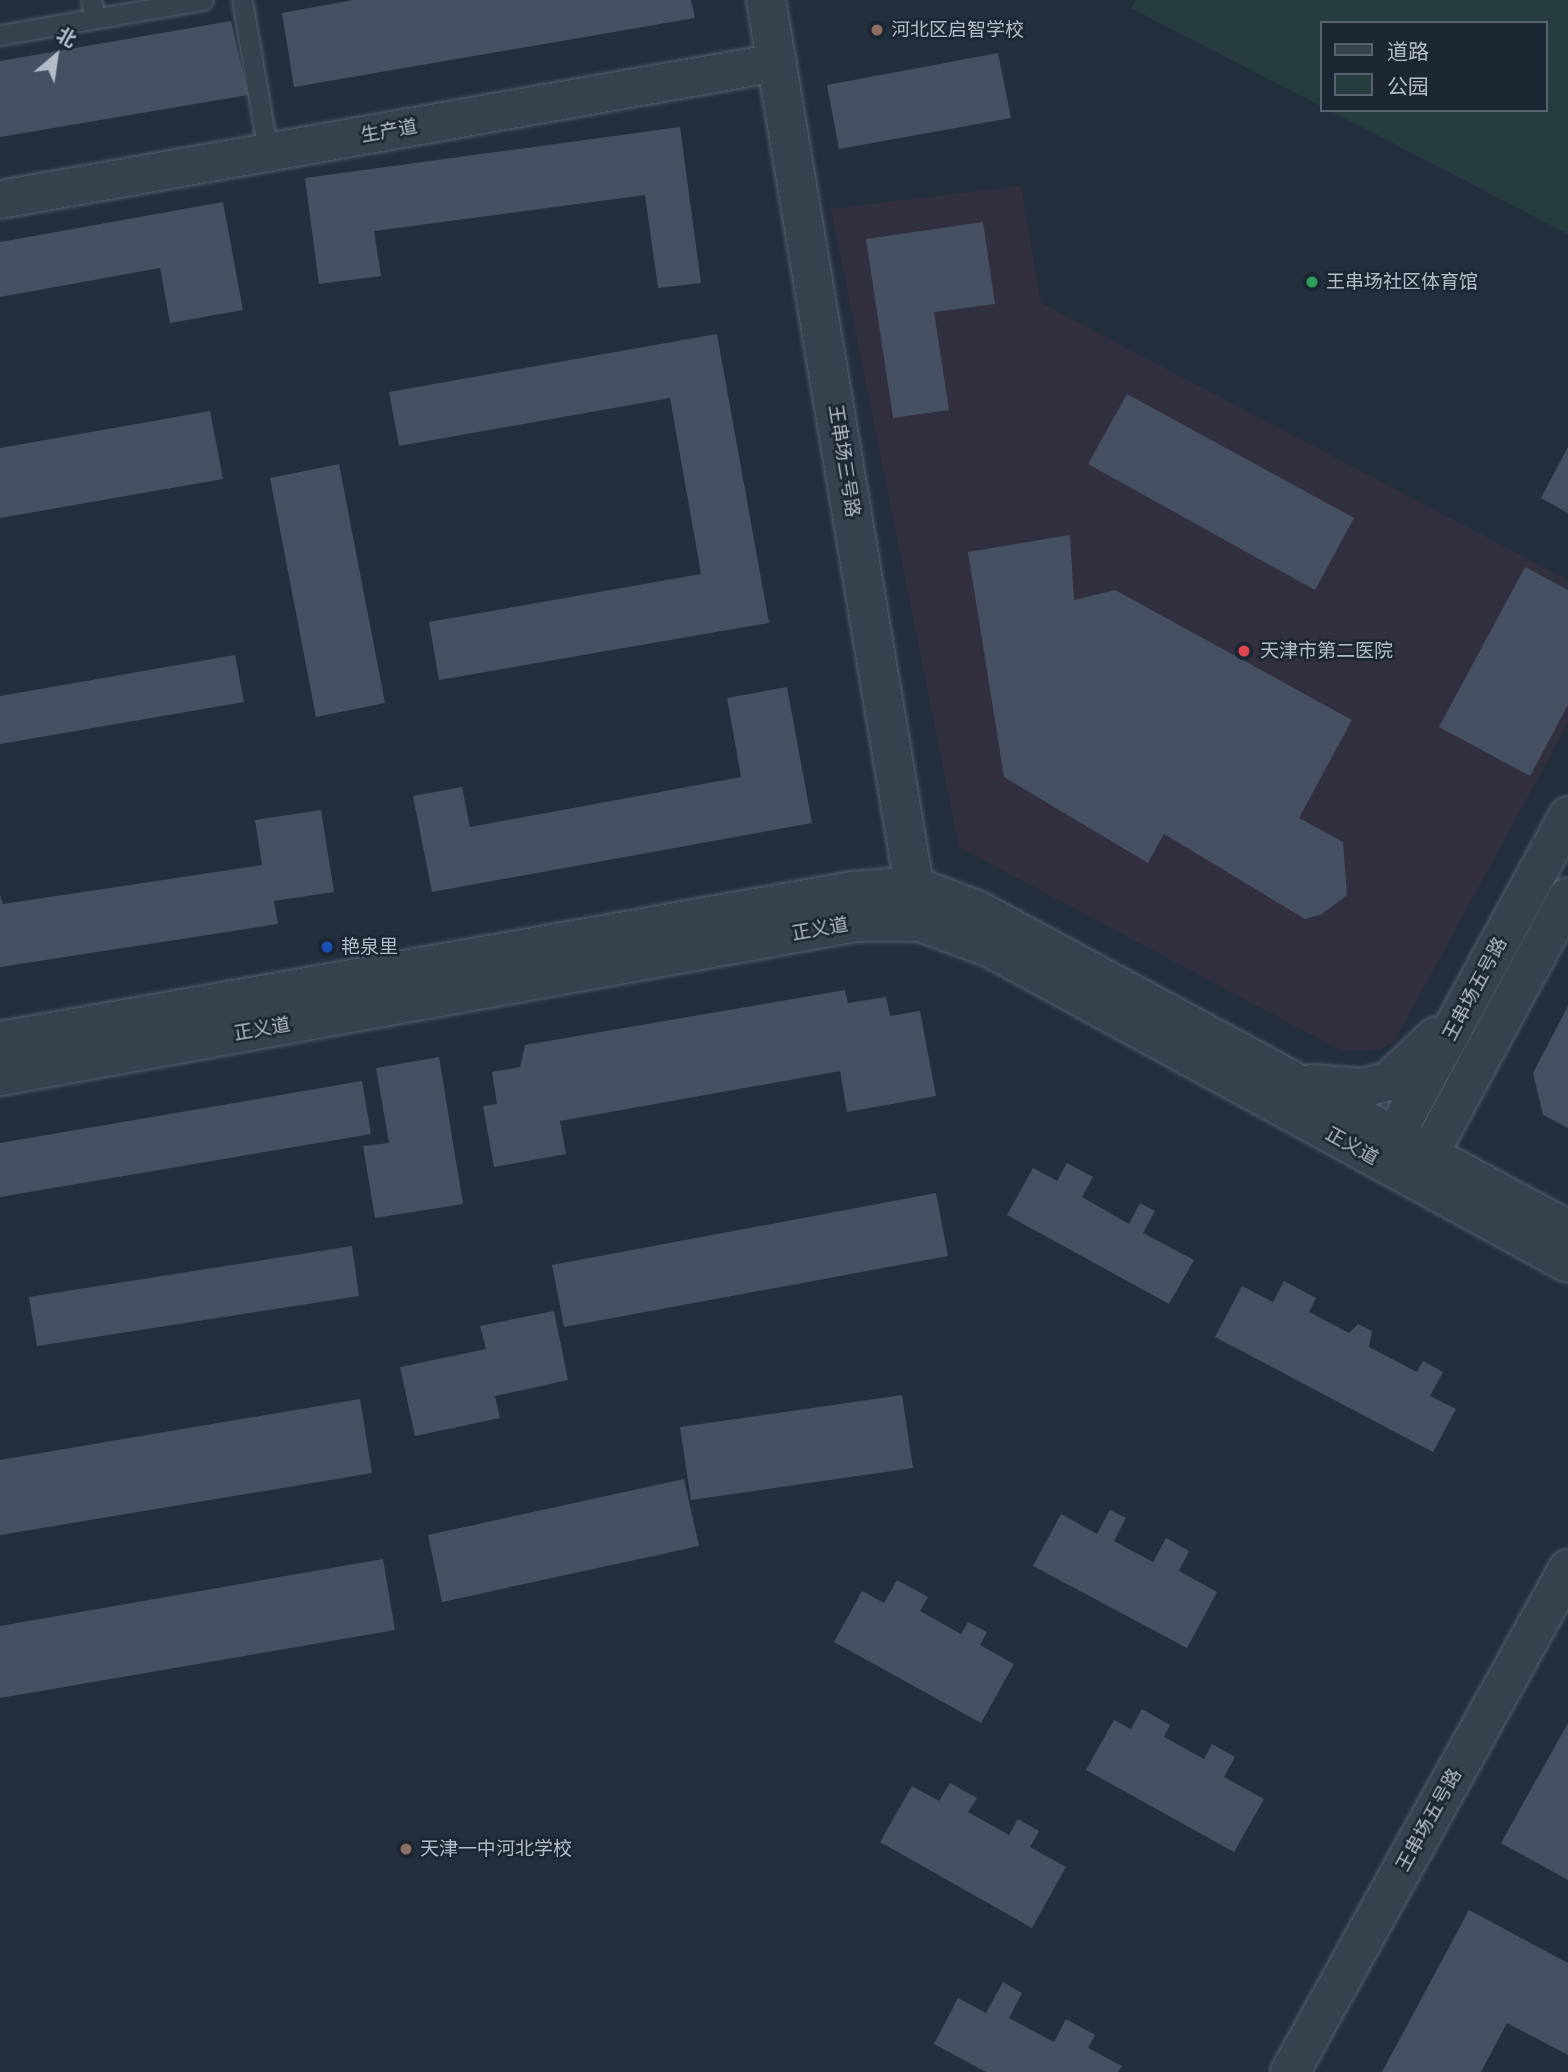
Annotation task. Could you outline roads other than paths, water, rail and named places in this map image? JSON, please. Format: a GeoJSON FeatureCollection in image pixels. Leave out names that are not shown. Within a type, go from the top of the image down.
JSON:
{"type":"FeatureCollection","features":[{"type":"Feature","properties":{"kind":"street","name":"王串场三号路"},"geometry":{"type":"LineString","coordinates":[[766,0],[917,904]]}},
{"type":"Feature","properties":{"kind":"street","name":"生产道"},"geometry":{"type":"LineString","coordinates":[[0,199],[777,62]]}},
{"type":"Feature","properties":{"kind":"street","name":"王串场五号路"},"geometry":{"type":"LineString","coordinates":[[1388,1149],[1568,816]]}},
{"type":"Feature","properties":{"kind":"street","name":"正义道"},"geometry":{"type":"LineString","coordinates":[[0,1041],[839,894],[977,910],[1388,1149],[1422,1167],[1568,1230]]}},
{"type":"Feature","properties":{"kind":"street","name":"王串场五号路"},"geometry":{"type":"LineString","coordinates":[[1422,1167],[1568,897]]}},
{"type":"Feature","properties":{"kind":"street","name":"正义道"},"geometry":{"type":"LineString","coordinates":[[0,1076],[856,922],[917,904]]}},
{"type":"Feature","properties":{"kind":"street"},"geometry":{"type":"LineString","coordinates":[[1283,1092],[1378,1085],[1405,1070],[1458,1033]]}},
{"type":"Feature","properties":{"kind":"street","name":"正义道"},"geometry":{"type":"LineString","coordinates":[[1422,1167],[1568,1263]]}},
{"type":"Feature","properties":{"kind":"street","name":"王串场五号路"},"geometry":{"type":"LineString","coordinates":[[1290,2072],[1568,1569]]}},
{"type":"Feature","properties":{"kind":"lane"},"geometry":{"type":"LineString","coordinates":[[0,35],[93,9],[202,0]]}},
{"type":"Feature","properties":{"kind":"lane"},"geometry":{"type":"LineString","coordinates":[[242,0],[268,152]]}},
{"type":"Feature","properties":{"kind":"place","name":"河北区启智学校"},"geometry":{"type":"Point","coordinates":[877,30]}},
{"type":"Feature","properties":{"kind":"place","name":"王串场社区体育馆"},"geometry":{"type":"Point","coordinates":[1312,282]}},
{"type":"Feature","properties":{"kind":"place","name":"天津市第二医院"},"geometry":{"type":"Point","coordinates":[1244,651]}},
{"type":"Feature","properties":{"kind":"place","name":"艳泉里"},"geometry":{"type":"Point","coordinates":[327,947]}},
{"type":"Feature","properties":{"kind":"place","name":"天津一中河北学校"},"geometry":{"type":"Point","coordinates":[406,1849]}}]}
